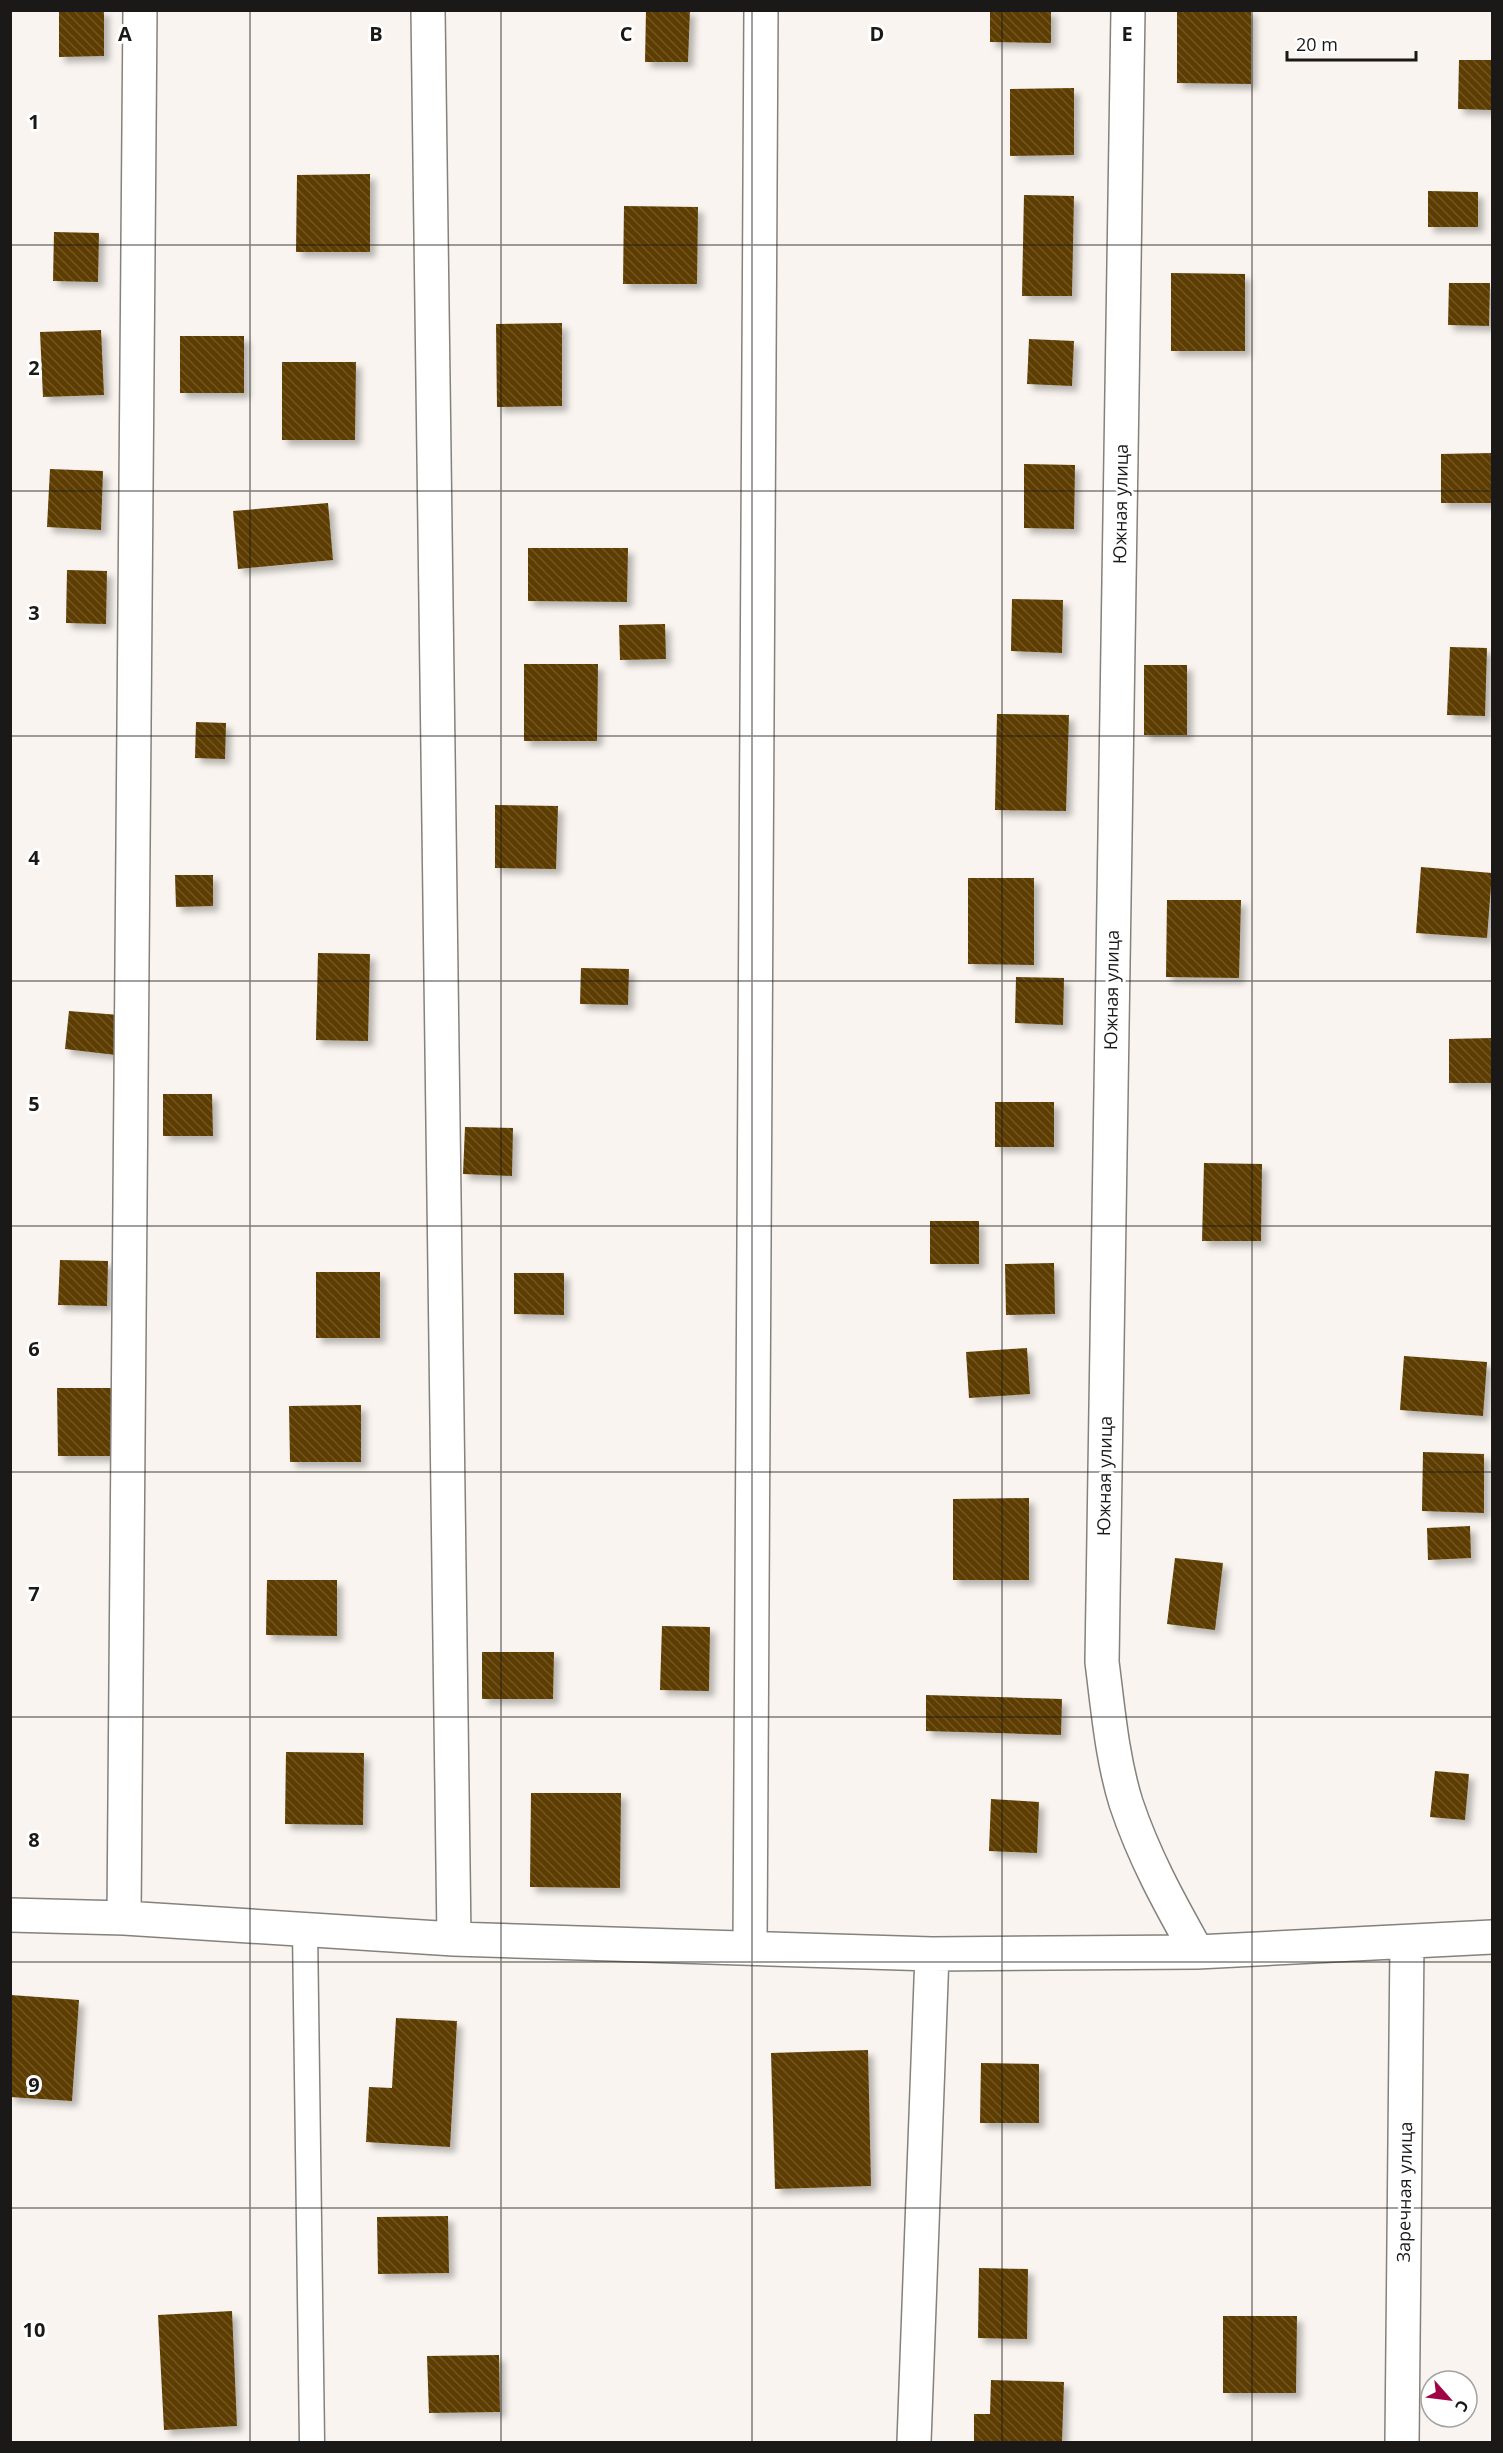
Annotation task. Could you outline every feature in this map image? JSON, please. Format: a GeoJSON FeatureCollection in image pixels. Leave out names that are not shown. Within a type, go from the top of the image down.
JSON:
{"type":"FeatureCollection","features":[{"type":"Feature","properties":{"kind":"street"},"geometry":{"type":"LineString","coordinates":[[124,1918],[140,10]]}},
{"type":"Feature","properties":{"kind":"street"},"geometry":{"type":"LineString","coordinates":[[428,10],[454,1939]]}},
{"type":"Feature","properties":{"kind":"street"},"geometry":{"type":"LineString","coordinates":[[750,1946],[761,10]]}},
{"type":"Feature","properties":{"kind":"street","name":"Южная улица"},"geometry":{"type":"LineString","coordinates":[[1128,10],[1102,1662],[1115,1758],[1126,1802],[1156,1880],[1197,1952]]}},
{"type":"Feature","properties":{"kind":"street"},"geometry":{"type":"LineString","coordinates":[[10,1915],[124,1918],[454,1939],[750,1946],[932,1954],[1197,1952],[1492,1937]]}},
{"type":"Feature","properties":{"kind":"street","name":"Заречная улица"},"geometry":{"type":"LineString","coordinates":[[1402,2442],[1407,1942]]}},
{"type":"Feature","properties":{"kind":"street"},"geometry":{"type":"LineString","coordinates":[[914,2442],[932,1954]]}},
{"type":"Feature","properties":{"kind":"lane"},"geometry":{"type":"LineString","coordinates":[[305,1929],[312,2442]]}},
{"type":"Feature","properties":{"kind":"building"},"geometry":{"type":"Polygon","coordinates":[[[59,10],[104,10],[104,56],[59,57],[59,10]]]}},
{"type":"Feature","properties":{"kind":"building"},"geometry":{"type":"Polygon","coordinates":[[[646,10],[690,10],[688,62],[645,62],[646,10]]]}},
{"type":"Feature","properties":{"kind":"building"},"geometry":{"type":"Polygon","coordinates":[[[990,10],[1051,10],[1051,43],[990,42],[990,10]]]}},
{"type":"Feature","properties":{"kind":"building"},"geometry":{"type":"Polygon","coordinates":[[[1177,10],[1251,10],[1251,84],[1177,83],[1177,10]]]}},
{"type":"Feature","properties":{"kind":"building"},"geometry":{"type":"Polygon","coordinates":[[[1459,60],[1492,60],[1492,110],[1458,109],[1459,60]]]}},
{"type":"Feature","properties":{"kind":"building"},"geometry":{"type":"Polygon","coordinates":[[[1074,88],[1074,155],[1010,156],[1010,89],[1074,88]]]}},
{"type":"Feature","properties":{"kind":"building"},"geometry":{"type":"Polygon","coordinates":[[[370,174],[370,252],[296,252],[297,175],[370,174]]]}},
{"type":"Feature","properties":{"kind":"building"},"geometry":{"type":"Polygon","coordinates":[[[1428,191],[1478,192],[1478,227],[1428,227],[1428,191]]]}},
{"type":"Feature","properties":{"kind":"building"},"geometry":{"type":"Polygon","coordinates":[[[1024,195],[1074,196],[1072,296],[1022,296],[1024,195]]]}},
{"type":"Feature","properties":{"kind":"building"},"geometry":{"type":"Polygon","coordinates":[[[624,206],[698,207],[697,284],[623,284],[624,206]]]}},
{"type":"Feature","properties":{"kind":"building"},"geometry":{"type":"Polygon","coordinates":[[[54,232],[99,233],[98,282],[53,281],[54,232]]]}},
{"type":"Feature","properties":{"kind":"building"},"geometry":{"type":"Polygon","coordinates":[[[1171,273],[1245,274],[1245,351],[1171,351],[1171,273]]]}},
{"type":"Feature","properties":{"kind":"building"},"geometry":{"type":"Polygon","coordinates":[[[1449,283],[1490,283],[1489,326],[1448,325],[1449,283]]]}},
{"type":"Feature","properties":{"kind":"building"},"geometry":{"type":"Polygon","coordinates":[[[562,323],[562,406],[497,407],[496,324],[562,323]]]}},
{"type":"Feature","properties":{"kind":"building"},"geometry":{"type":"Polygon","coordinates":[[[101,330],[104,395],[43,397],[40,332],[101,330]]]}},
{"type":"Feature","properties":{"kind":"building"},"geometry":{"type":"Polygon","coordinates":[[[180,336],[244,336],[244,393],[180,393],[180,336]]]}},
{"type":"Feature","properties":{"kind":"building"},"geometry":{"type":"Polygon","coordinates":[[[1029,339],[1074,341],[1072,386],[1027,384],[1029,339]]]}},
{"type":"Feature","properties":{"kind":"building"},"geometry":{"type":"Polygon","coordinates":[[[282,362],[356,362],[355,440],[282,440],[282,362]]]}},
{"type":"Feature","properties":{"kind":"building"},"geometry":{"type":"Polygon","coordinates":[[[1492,453],[1492,503],[1441,503],[1441,454],[1492,453]]]}},
{"type":"Feature","properties":{"kind":"building"},"geometry":{"type":"Polygon","coordinates":[[[1024,464],[1075,465],[1074,529],[1024,528],[1024,464]]]}},
{"type":"Feature","properties":{"kind":"building"},"geometry":{"type":"Polygon","coordinates":[[[50,469],[103,471],[101,530],[47,527],[50,469]]]}},
{"type":"Feature","properties":{"kind":"building"},"geometry":{"type":"Polygon","coordinates":[[[328,503],[333,560],[238,569],[233,511],[328,503]]]}},
{"type":"Feature","properties":{"kind":"building"},"geometry":{"type":"Polygon","coordinates":[[[528,548],[628,548],[627,602],[528,601],[528,548]]]}},
{"type":"Feature","properties":{"kind":"building"},"geometry":{"type":"Polygon","coordinates":[[[67,570],[107,571],[106,624],[66,623],[67,570]]]}},
{"type":"Feature","properties":{"kind":"building"},"geometry":{"type":"Polygon","coordinates":[[[1012,599],[1063,600],[1062,653],[1011,651],[1012,599]]]}},
{"type":"Feature","properties":{"kind":"building"},"geometry":{"type":"Polygon","coordinates":[[[665,624],[666,659],[620,660],[619,625],[665,624]]]}},
{"type":"Feature","properties":{"kind":"building"},"geometry":{"type":"Polygon","coordinates":[[[1450,647],[1487,648],[1485,716],[1447,715],[1450,647]]]}},
{"type":"Feature","properties":{"kind":"building"},"geometry":{"type":"Polygon","coordinates":[[[524,664],[598,664],[597,741],[524,741],[524,664]]]}},
{"type":"Feature","properties":{"kind":"building"},"geometry":{"type":"Polygon","coordinates":[[[1144,665],[1187,665],[1187,735],[1144,735],[1144,665]]]}},
{"type":"Feature","properties":{"kind":"building"},"geometry":{"type":"Polygon","coordinates":[[[997,714],[1069,715],[1066,811],[995,810],[997,714]]]}},
{"type":"Feature","properties":{"kind":"building"},"geometry":{"type":"Polygon","coordinates":[[[196,722],[226,723],[225,759],[195,758],[196,722]]]}},
{"type":"Feature","properties":{"kind":"building"},"geometry":{"type":"Polygon","coordinates":[[[495,805],[558,806],[556,869],[495,868],[495,805]]]}},
{"type":"Feature","properties":{"kind":"building"},"geometry":{"type":"Polygon","coordinates":[[[1421,867],[1492,873],[1487,938],[1416,933],[1421,867]]]}},
{"type":"Feature","properties":{"kind":"building"},"geometry":{"type":"Polygon","coordinates":[[[175,875],[213,875],[213,906],[176,907],[175,875]]]}},
{"type":"Feature","properties":{"kind":"building"},"geometry":{"type":"Polygon","coordinates":[[[968,878],[1034,878],[1034,965],[968,964],[968,878]]]}},
{"type":"Feature","properties":{"kind":"building"},"geometry":{"type":"Polygon","coordinates":[[[1167,900],[1241,900],[1239,978],[1166,977],[1167,900]]]}},
{"type":"Feature","properties":{"kind":"building"},"geometry":{"type":"Polygon","coordinates":[[[318,953],[370,954],[368,1041],[316,1040],[318,953]]]}},
{"type":"Feature","properties":{"kind":"building"},"geometry":{"type":"Polygon","coordinates":[[[581,968],[629,969],[628,1005],[580,1004],[581,968]]]}},
{"type":"Feature","properties":{"kind":"building"},"geometry":{"type":"Polygon","coordinates":[[[1016,977],[1064,978],[1063,1025],[1015,1023],[1016,977]]]}},
{"type":"Feature","properties":{"kind":"building"},"geometry":{"type":"Polygon","coordinates":[[[69,1011],[119,1015],[116,1055],[65,1049],[69,1011]]]}},
{"type":"Feature","properties":{"kind":"building"},"geometry":{"type":"Polygon","coordinates":[[[1492,1038],[1492,1083],[1449,1083],[1449,1039],[1492,1038]]]}},
{"type":"Feature","properties":{"kind":"building"},"geometry":{"type":"Polygon","coordinates":[[[163,1094],[212,1094],[213,1136],[163,1136],[163,1094]]]}},
{"type":"Feature","properties":{"kind":"building"},"geometry":{"type":"Polygon","coordinates":[[[995,1102],[1054,1102],[1054,1147],[995,1147],[995,1102]]]}},
{"type":"Feature","properties":{"kind":"building"},"geometry":{"type":"Polygon","coordinates":[[[465,1127],[513,1128],[512,1176],[463,1174],[465,1127]]]}},
{"type":"Feature","properties":{"kind":"building"},"geometry":{"type":"Polygon","coordinates":[[[1204,1163],[1262,1164],[1261,1241],[1202,1241],[1204,1163]]]}},
{"type":"Feature","properties":{"kind":"building"},"geometry":{"type":"Polygon","coordinates":[[[930,1221],[979,1221],[979,1264],[930,1264],[930,1221]]]}},
{"type":"Feature","properties":{"kind":"building"},"geometry":{"type":"Polygon","coordinates":[[[60,1260],[108,1261],[107,1306],[58,1305],[60,1260]]]}},
{"type":"Feature","properties":{"kind":"building"},"geometry":{"type":"Polygon","coordinates":[[[1054,1263],[1055,1314],[1006,1315],[1005,1264],[1054,1263]]]}},
{"type":"Feature","properties":{"kind":"building"},"geometry":{"type":"Polygon","coordinates":[[[316,1272],[380,1272],[380,1338],[316,1338],[316,1272]]]}},
{"type":"Feature","properties":{"kind":"building"},"geometry":{"type":"Polygon","coordinates":[[[514,1273],[564,1273],[564,1315],[514,1314],[514,1273]]]}},
{"type":"Feature","properties":{"kind":"building"},"geometry":{"type":"Polygon","coordinates":[[[1027,1348],[1030,1394],[969,1398],[966,1352],[1027,1348]]]}},
{"type":"Feature","properties":{"kind":"building"},"geometry":{"type":"Polygon","coordinates":[[[1404,1356],[1487,1362],[1483,1416],[1400,1410],[1404,1356]]]}},
{"type":"Feature","properties":{"kind":"building"},"geometry":{"type":"Polygon","coordinates":[[[57,1388],[117,1388],[116,1456],[58,1456],[57,1388]]]}},
{"type":"Feature","properties":{"kind":"building"},"geometry":{"type":"Polygon","coordinates":[[[361,1405],[361,1462],[290,1462],[289,1406],[361,1405]]]}},
{"type":"Feature","properties":{"kind":"building"},"geometry":{"type":"Polygon","coordinates":[[[1423,1452],[1484,1454],[1484,1513],[1422,1511],[1423,1452]]]}},
{"type":"Feature","properties":{"kind":"building"},"geometry":{"type":"Polygon","coordinates":[[[1029,1498],[1029,1580],[953,1580],[953,1499],[1029,1498]]]}},
{"type":"Feature","properties":{"kind":"building"},"geometry":{"type":"Polygon","coordinates":[[[1470,1526],[1471,1558],[1428,1560],[1427,1528],[1470,1526]]]}},
{"type":"Feature","properties":{"kind":"building"},"geometry":{"type":"Polygon","coordinates":[[[1175,1558],[1223,1563],[1215,1630],[1167,1624],[1175,1558]]]}},
{"type":"Feature","properties":{"kind":"building"},"geometry":{"type":"Polygon","coordinates":[[[267,1580],[337,1580],[337,1636],[266,1635],[267,1580]]]}},
{"type":"Feature","properties":{"kind":"building"},"geometry":{"type":"Polygon","coordinates":[[[662,1626],[710,1627],[709,1691],[660,1690],[662,1626]]]}},
{"type":"Feature","properties":{"kind":"building"},"geometry":{"type":"Polygon","coordinates":[[[482,1652],[554,1652],[553,1699],[482,1699],[482,1652]]]}},
{"type":"Feature","properties":{"kind":"building"},"geometry":{"type":"Polygon","coordinates":[[[926,1695],[1062,1699],[1061,1735],[926,1731],[926,1695]]]}},
{"type":"Feature","properties":{"kind":"building"},"geometry":{"type":"Polygon","coordinates":[[[286,1752],[364,1753],[363,1825],[285,1824],[286,1752]]]}},
{"type":"Feature","properties":{"kind":"building"},"geometry":{"type":"Polygon","coordinates":[[[1435,1771],[1469,1774],[1465,1820],[1430,1817],[1435,1771]]]}},
{"type":"Feature","properties":{"kind":"building"},"geometry":{"type":"Polygon","coordinates":[[[531,1793],[621,1793],[620,1888],[530,1887],[531,1793]]]}},
{"type":"Feature","properties":{"kind":"building"},"geometry":{"type":"Polygon","coordinates":[[[991,1799],[1039,1802],[1037,1853],[989,1851],[991,1799]]]}},
{"type":"Feature","properties":{"kind":"building"},"geometry":{"type":"Polygon","coordinates":[[[11,1995],[79,2000],[72,2101],[10,2097],[11,1995]]]}},
{"type":"Feature","properties":{"kind":"building"},"geometry":{"type":"Polygon","coordinates":[[[396,2018],[457,2021],[450,2147],[366,2142],[369,2087],[392,2088],[396,2018]]]}},
{"type":"Feature","properties":{"kind":"building"},"geometry":{"type":"Polygon","coordinates":[[[868,2050],[871,2186],[775,2189],[771,2053],[868,2050]]]}},
{"type":"Feature","properties":{"kind":"building"},"geometry":{"type":"Polygon","coordinates":[[[981,2063],[1039,2064],[1039,2123],[980,2123],[981,2063]]]}},
{"type":"Feature","properties":{"kind":"building"},"geometry":{"type":"Polygon","coordinates":[[[448,2216],[449,2273],[378,2274],[377,2217],[448,2216]]]}},
{"type":"Feature","properties":{"kind":"building"},"geometry":{"type":"Polygon","coordinates":[[[979,2268],[1028,2269],[1027,2339],[978,2338],[979,2268]]]}},
{"type":"Feature","properties":{"kind":"building"},"geometry":{"type":"Polygon","coordinates":[[[232,2311],[237,2426],[164,2430],[158,2315],[232,2311]]]}},
{"type":"Feature","properties":{"kind":"building"},"geometry":{"type":"Polygon","coordinates":[[[1223,2316],[1297,2316],[1296,2393],[1223,2393],[1223,2316]]]}},
{"type":"Feature","properties":{"kind":"building"},"geometry":{"type":"Polygon","coordinates":[[[499,2355],[500,2412],[429,2413],[427,2356],[499,2355]]]}},
{"type":"Feature","properties":{"kind":"building"},"geometry":{"type":"Polygon","coordinates":[[[991,2380],[1064,2382],[1062,2442],[974,2442],[974,2414],[990,2414],[991,2380]]]}}]}
